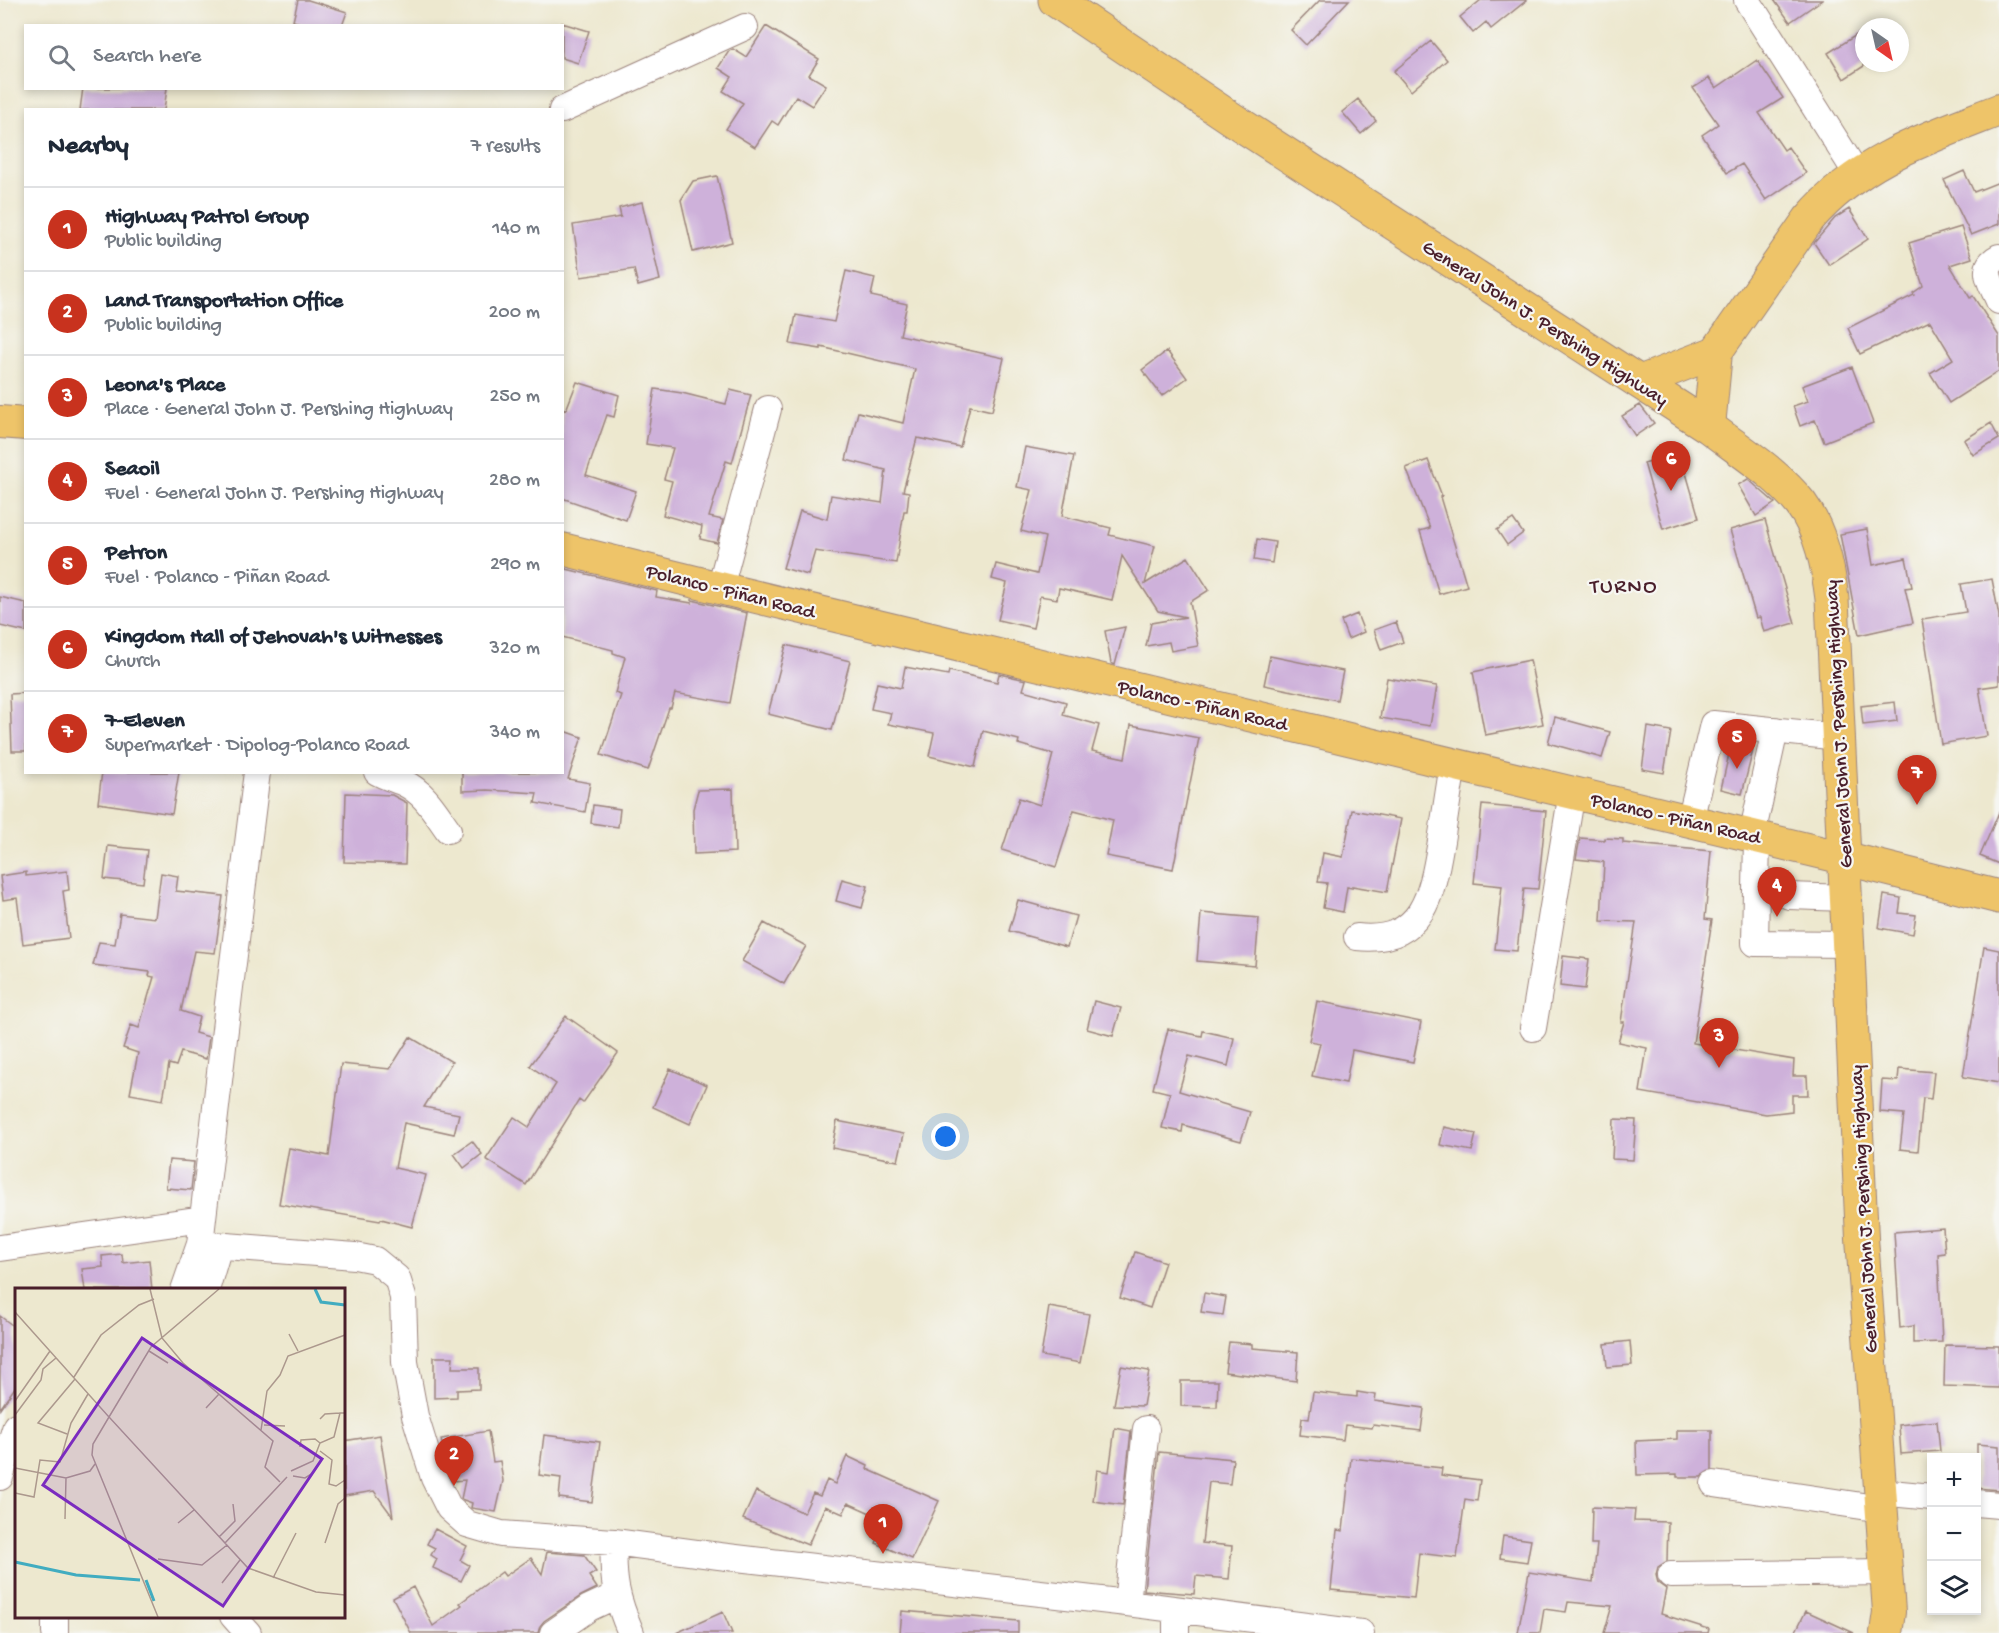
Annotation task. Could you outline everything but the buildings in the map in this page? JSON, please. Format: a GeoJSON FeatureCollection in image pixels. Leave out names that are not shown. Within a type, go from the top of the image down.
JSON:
{"type":"FeatureCollection","features":[{"type":"Feature","properties":{"kind":"highway","name":"General John J. Pershing Highway"},"geometry":{"type":"LineString","coordinates":[[1055,0],[1242,125],[1709,427],[1777,478],[1800,503],[1821,544],[1829,572],[1844,858]]}},
{"type":"Feature","properties":{"kind":"highway"},"geometry":{"type":"LineString","coordinates":[[1844,858],[1999,897]]}},
{"type":"Feature","properties":{"kind":"main road"},"geometry":{"type":"LineString","coordinates":[[1709,427],[1716,352],[1809,219],[1857,174],[1901,150],[1999,110]]}},
{"type":"Feature","properties":{"kind":"main road"},"geometry":{"type":"LineString","coordinates":[[1639,382],[1716,352]]}},
{"type":"Feature","properties":{"kind":"main road"},"geometry":{"type":"LineString","coordinates":[[0,422],[24,424]]}},
{"type":"Feature","properties":{"kind":"main road","name":"Polanco - Piñan Road"},"geometry":{"type":"LineString","coordinates":[[564,549],[1844,858]]}},
{"type":"Feature","properties":{"kind":"main road","name":"General John J. Pershing Highway"},"geometry":{"type":"LineString","coordinates":[[1844,858],[1862,1238],[1889,1612],[1886,1633]]}},
{"type":"Feature","properties":{"kind":"street"},"geometry":{"type":"LineString","coordinates":[[1747,0],[1857,174]]}},
{"type":"Feature","properties":{"kind":"street"},"geometry":{"type":"LineString","coordinates":[[564,109],[745,27]]}},
{"type":"Feature","properties":{"kind":"street"},"geometry":{"type":"LineString","coordinates":[[1999,257],[1987,268],[1999,301]]}},
{"type":"Feature","properties":{"kind":"street"},"geometry":{"type":"LineString","coordinates":[[720,588],[768,409]]}},
{"type":"Feature","properties":{"kind":"street"},"geometry":{"type":"LineString","coordinates":[[1690,820],[1713,724],[1839,736]]}},
{"type":"Feature","properties":{"kind":"street"},"geometry":{"type":"LineString","coordinates":[[1775,730],[1754,836],[1770,895],[1755,943],[1848,944]]}},
{"type":"Feature","properties":{"kind":"street"},"geometry":{"type":"LineString","coordinates":[[1357,937],[1372,938],[1394,935],[1412,923],[1426,904],[1435,879],[1453,764]]}},
{"type":"Feature","properties":{"kind":"street"},"geometry":{"type":"LineString","coordinates":[[206,1288],[210,1245],[203,1218],[228,995],[257,774]]}},
{"type":"Feature","properties":{"kind":"street"},"geometry":{"type":"LineString","coordinates":[[382,774],[418,791],[429,802],[448,830]]}},
{"type":"Feature","properties":{"kind":"street"},"geometry":{"type":"LineString","coordinates":[[1533,1028],[1572,792]]}},
{"type":"Feature","properties":{"kind":"street"},"geometry":{"type":"LineString","coordinates":[[1770,895],[1846,898]]}},
{"type":"Feature","properties":{"kind":"street"},"geometry":{"type":"LineString","coordinates":[[0,1248],[203,1218]]}},
{"type":"Feature","properties":{"kind":"street"},"geometry":{"type":"LineString","coordinates":[[185,1288],[210,1245]]}},
{"type":"Feature","properties":{"kind":"street"},"geometry":{"type":"LineString","coordinates":[[210,1245],[355,1256],[375,1260],[397,1278],[403,1297],[405,1362],[415,1416],[434,1478],[449,1508],[467,1524],[501,1534],[614,1542],[1127,1603],[1176,1622],[1361,1633]]}},
{"type":"Feature","properties":{"kind":"street"},"geometry":{"type":"LineString","coordinates":[[0,1478],[15,1429]]}},
{"type":"Feature","properties":{"kind":"street"},"geometry":{"type":"LineString","coordinates":[[1127,1603],[1146,1429]]}},
{"type":"Feature","properties":{"kind":"street"},"geometry":{"type":"LineString","coordinates":[[1714,1484],[1881,1500],[1927,1497]]}},
{"type":"Feature","properties":{"kind":"street"},"geometry":{"type":"LineString","coordinates":[[1981,1503],[1999,1505]]}},
{"type":"Feature","properties":{"kind":"street"},"geometry":{"type":"LineString","coordinates":[[614,1542],[613,1572],[617,1595],[631,1633]]}},
{"type":"Feature","properties":{"kind":"street"},"geometry":{"type":"LineString","coordinates":[[1671,1575],[1886,1572]]}},
{"type":"Feature","properties":{"kind":"street"},"geometry":{"type":"LineString","coordinates":[[553,1633],[590,1608],[617,1595]]}},
{"type":"Feature","properties":{"kind":"street"},"geometry":{"type":"LineString","coordinates":[[234,1618],[248,1633]]}},
{"type":"Feature","properties":{"kind":"place","name":"Kingdom Hall of Jehovah's Witnesses"},"geometry":{"type":"Point","coordinates":[1671,491]}},
{"type":"Feature","properties":{"kind":"place","name":"Petron"},"geometry":{"type":"Point","coordinates":[1737,769]}},
{"type":"Feature","properties":{"kind":"place","name":"7-Eleven"},"geometry":{"type":"Point","coordinates":[1917,805]}},
{"type":"Feature","properties":{"kind":"place","name":"Seaoil"},"geometry":{"type":"Point","coordinates":[1777,917]}},
{"type":"Feature","properties":{"kind":"place","name":"Leona's Place"},"geometry":{"type":"Point","coordinates":[1719,1068]}},
{"type":"Feature","properties":{"kind":"place","name":"Land Transportation Office"},"geometry":{"type":"Point","coordinates":[454,1486]}},
{"type":"Feature","properties":{"kind":"place","name":"Highway Patrol Group"},"geometry":{"type":"Point","coordinates":[883,1554]}},
{"type":"Feature","properties":{"kind":"district","name":"TURNO"},"geometry":{"type":"Point","coordinates":[1624,584]}}]}
